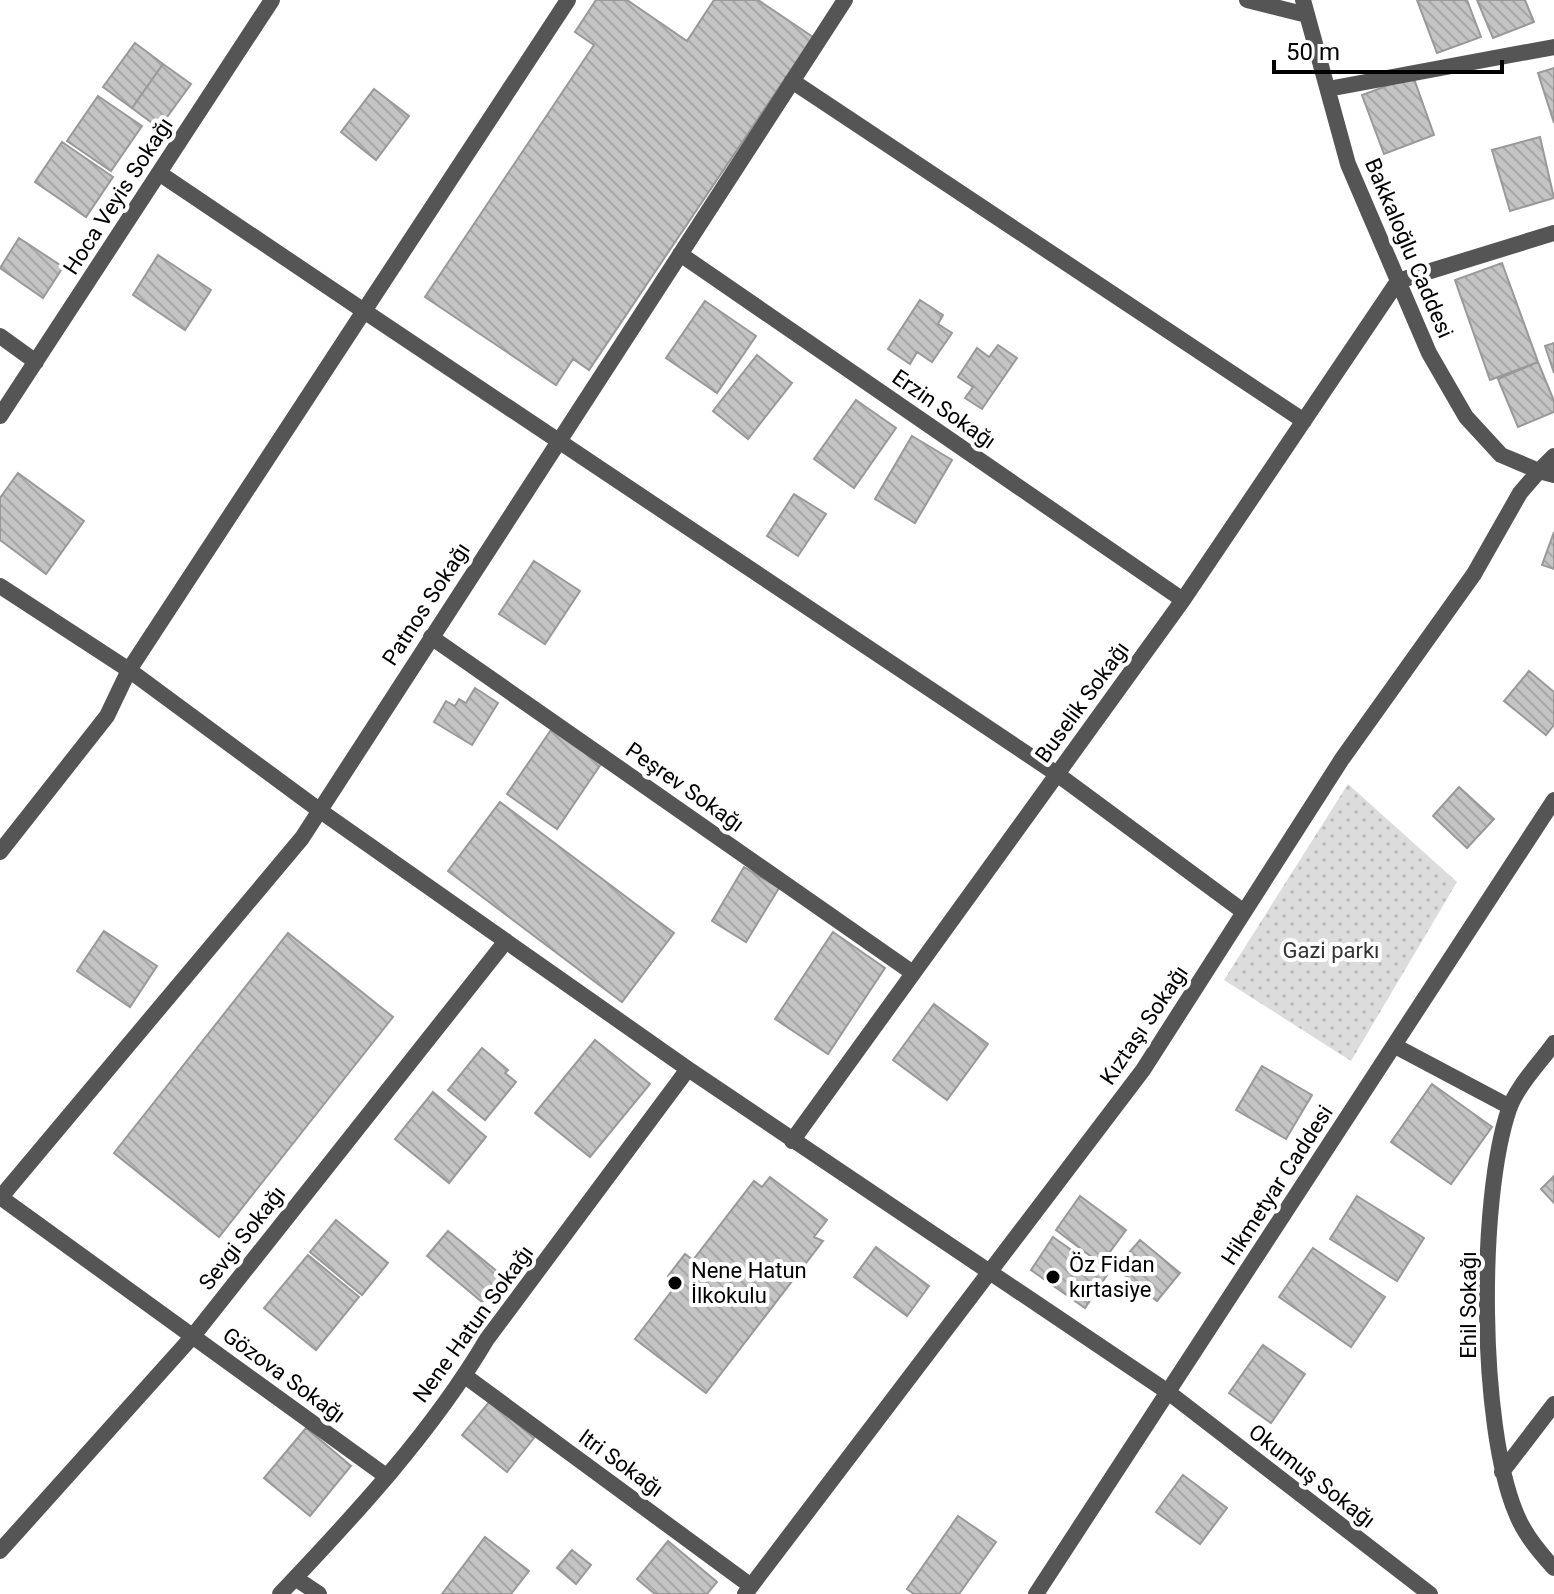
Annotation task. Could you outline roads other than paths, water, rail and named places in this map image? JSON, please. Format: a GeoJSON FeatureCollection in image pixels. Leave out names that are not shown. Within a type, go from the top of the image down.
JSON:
{"type":"FeatureCollection","features":[{"type":"Feature","properties":{"kind":"street","name":"Hoca Veyis Sokağı"},"geometry":{"type":"LineString","coordinates":[[0,416],[272,0]]}},
{"type":"Feature","properties":{"kind":"street"},"geometry":{"type":"LineString","coordinates":[[0,852],[107,716],[129,670],[568,0]]}},
{"type":"Feature","properties":{"kind":"street","name":"Patnos Sokağı"},"geometry":{"type":"LineString","coordinates":[[0,1197],[302,838],[845,0]]}},
{"type":"Feature","properties":{"kind":"street"},"geometry":{"type":"LineString","coordinates":[[1247,0],[1305,7]]}},
{"type":"Feature","properties":{"kind":"street","name":"Bakkaloğlu Caddesi"},"geometry":{"type":"LineString","coordinates":[[1305,7],[1348,164],[1429,353],[1466,417],[1501,455],[1547,473]]}},
{"type":"Feature","properties":{"kind":"street"},"geometry":{"type":"LineString","coordinates":[[1328,89],[1554,47]]}},
{"type":"Feature","properties":{"kind":"street"},"geometry":{"type":"LineString","coordinates":[[792,81],[1304,421]]}},
{"type":"Feature","properties":{"kind":"street"},"geometry":{"type":"LineString","coordinates":[[159,173],[1057,774],[1244,912]]}},
{"type":"Feature","properties":{"kind":"street"},"geometry":{"type":"LineString","coordinates":[[1398,281],[1554,233]]}},
{"type":"Feature","properties":{"kind":"street","name":"Erzin Sokağı"},"geometry":{"type":"LineString","coordinates":[[680,254],[1183,600]]}},
{"type":"Feature","properties":{"kind":"street","name":"Buselik Sokağı"},"geometry":{"type":"LineString","coordinates":[[792,1141],[1183,600],[1398,281]]}},
{"type":"Feature","properties":{"kind":"street"},"geometry":{"type":"LineString","coordinates":[[0,336],[36,362]]}},
{"type":"Feature","properties":{"kind":"street","name":"Kıztaşı Sokağı"},"geometry":{"type":"LineString","coordinates":[[748,1590],[1143,1070],[1342,759],[1474,574],[1520,493],[1547,473],[1554,456]]}},
{"type":"Feature","properties":{"kind":"street","name":"Okumuş Sokağı"},"geometry":{"type":"LineString","coordinates":[[0,586],[129,670],[319,810],[792,1141],[1168,1392],[1430,1594]]}},
{"type":"Feature","properties":{"kind":"street","name":"Peşrev Sokağı"},"geometry":{"type":"LineString","coordinates":[[431,637],[913,973]]}},
{"type":"Feature","properties":{"kind":"street","name":"Hikmetyar Caddesi"},"geometry":{"type":"LineString","coordinates":[[1038,1593],[1554,800]]}},
{"type":"Feature","properties":{"kind":"street","name":"Sevgi Sokağı"},"geometry":{"type":"LineString","coordinates":[[0,1551],[193,1336],[506,941]]}},
{"type":"Feature","properties":{"kind":"street","name":"Ehil Sokağı"},"geometry":{"type":"LineString","coordinates":[[1554,1043],[1510,1107],[1491,1222],[1487,1314],[1491,1391],[1502,1472],[1516,1515],[1537,1550],[1554,1568]]}},
{"type":"Feature","properties":{"kind":"street"},"geometry":{"type":"LineString","coordinates":[[1395,1046],[1510,1107]]}},
{"type":"Feature","properties":{"kind":"street","name":"Nene Hatun Sokağı"},"geometry":{"type":"LineString","coordinates":[[280,1594],[386,1476],[465,1376],[487,1339],[688,1069]]}},
{"type":"Feature","properties":{"kind":"street","name":"Gözova Sokağı"},"geometry":{"type":"LineString","coordinates":[[0,1197],[386,1476]]}},
{"type":"Feature","properties":{"kind":"street","name":"Itri Sokağı"},"geometry":{"type":"LineString","coordinates":[[465,1376],[748,1590]]}},
{"type":"Feature","properties":{"kind":"street"},"geometry":{"type":"LineString","coordinates":[[1502,1472],[1554,1404]]}},
{"type":"Feature","properties":{"kind":"street"},"geometry":{"type":"LineString","coordinates":[[295,1578],[319,1594]]}},
{"type":"Feature","properties":{"kind":"place","name":"Öz Fidan kırtasiye"},"geometry":{"type":"Point","coordinates":[1053,1277]}},
{"type":"Feature","properties":{"kind":"place","name":"Nene Hatun İlkokulu"},"geometry":{"type":"Point","coordinates":[675,1283]}},
{"type":"Feature","properties":{"kind":"park label","name":"Gazi parkı"},"geometry":{"type":"Point","coordinates":[1331,950]}}]}
